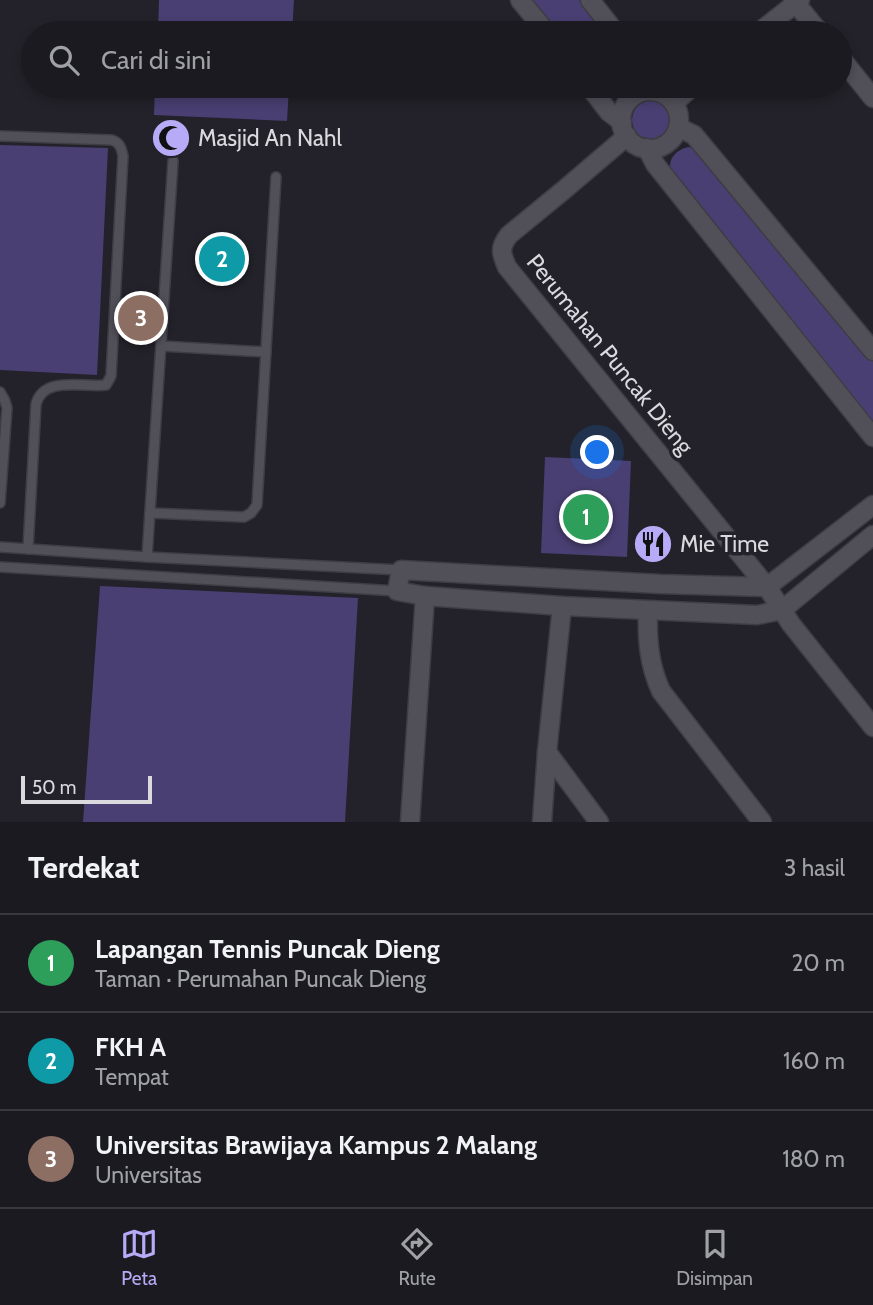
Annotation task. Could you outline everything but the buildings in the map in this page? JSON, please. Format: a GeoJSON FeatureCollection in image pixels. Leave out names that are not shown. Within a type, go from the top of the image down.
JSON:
{"type":"FeatureCollection","features":[{"type":"Feature","properties":{"kind":"street"},"geometry":{"type":"LineString","coordinates":[[520,0],[537,21]]}},
{"type":"Feature","properties":{"kind":"street"},"geometry":{"type":"LineString","coordinates":[[590,0],[607,21]]}},
{"type":"Feature","properties":{"kind":"street"},"geometry":{"type":"LineString","coordinates":[[772,21],[796,1],[811,21]]}},
{"type":"Feature","properties":{"kind":"street"},"geometry":{"type":"LineString","coordinates":[[852,72],[873,98]]}},
{"type":"Feature","properties":{"kind":"street"},"geometry":{"type":"LineString","coordinates":[[598,98],[632,142],[647,148],[655,148],[670,141],[678,128],[678,110],[667,98]]}},
{"type":"Feature","properties":{"kind":"street"},"geometry":{"type":"LineString","coordinates":[[624,129],[623,113],[632,98]]}},
{"type":"Feature","properties":{"kind":"street"},"geometry":{"type":"LineString","coordinates":[[678,128],[694,135],[873,351]]}},
{"type":"Feature","properties":{"kind":"street","name":"Perumahan Puncak Dieng"},"geometry":{"type":"LineString","coordinates":[[624,129],[565,190],[509,235],[502,244],[502,255],[507,267],[767,587],[791,624],[873,727]]}},
{"type":"Feature","properties":{"kind":"street"},"geometry":{"type":"LineString","coordinates":[[647,148],[655,164],[873,437]]}},
{"type":"Feature","properties":{"kind":"street"},"geometry":{"type":"LineString","coordinates":[[873,505],[767,587],[401,570],[397,591],[425,596],[562,606],[757,615],[782,610],[873,535]]}},
{"type":"Feature","properties":{"kind":"street"},"geometry":{"type":"LineString","coordinates":[[410,822],[425,596]]}},
{"type":"Feature","properties":{"kind":"street"},"geometry":{"type":"LineString","coordinates":[[542,822],[562,606]]}},
{"type":"Feature","properties":{"kind":"street"},"geometry":{"type":"LineString","coordinates":[[648,611],[649,652],[661,691],[762,822]]}},
{"type":"Feature","properties":{"kind":"street"},"geometry":{"type":"LineString","coordinates":[[547,752],[599,822]]}},
{"type":"Feature","properties":{"kind":"lane"},"geometry":{"type":"LineString","coordinates":[[0,136],[111,140],[118,142],[122,156],[111,376],[106,385],[58,386],[43,390],[38,396],[28,549]]}},
{"type":"Feature","properties":{"kind":"lane"},"geometry":{"type":"LineString","coordinates":[[146,556],[173,161]]}},
{"type":"Feature","properties":{"kind":"lane"},"geometry":{"type":"LineString","coordinates":[[150,513],[244,517],[257,505],[276,177]]}},
{"type":"Feature","properties":{"kind":"lane"},"geometry":{"type":"LineString","coordinates":[[162,346],[266,352]]}},
{"type":"Feature","properties":{"kind":"lane"},"geometry":{"type":"LineString","coordinates":[[0,392],[7,408],[0,503]]}},
{"type":"Feature","properties":{"kind":"lane"},"geometry":{"type":"LineString","coordinates":[[0,547],[401,570]]}},
{"type":"Feature","properties":{"kind":"lane"},"geometry":{"type":"LineString","coordinates":[[0,567],[397,591]]}},
{"type":"Feature","properties":{"kind":"shaded area"},"geometry":{"type":"Polygon","coordinates":[[[159,0],[294,0],[293,21],[158,21],[159,0]]]}},
{"type":"Feature","properties":{"kind":"shaded area"},"geometry":{"type":"Polygon","coordinates":[[[530,0],[579,0],[596,21],[547,21],[530,0]]]}},
{"type":"Feature","properties":{"kind":"shaded area"},"geometry":{"type":"Polygon","coordinates":[[[155,98],[288,98],[287,121],[154,115],[155,98]]]}},
{"type":"Feature","properties":{"kind":"shaded area"},"geometry":{"type":"Polygon","coordinates":[[[651,101],[665,106],[670,120],[665,134],[651,139],[637,134],[632,120],[637,106],[651,101]]]}},
{"type":"Feature","properties":{"kind":"shaded area"},"geometry":{"type":"Polygon","coordinates":[[[0,145],[108,148],[97,375],[0,370],[0,145]]]}},
{"type":"Feature","properties":{"kind":"shaded area"},"geometry":{"type":"Polygon","coordinates":[[[688,147],[695,148],[873,359],[873,422],[674,178],[670,163],[674,155],[688,147]]]}},
{"type":"Feature","properties":{"kind":"shaded area"},"geometry":{"type":"Polygon","coordinates":[[[545,457],[631,461],[627,557],[541,553],[545,457]]]}},
{"type":"Feature","properties":{"kind":"shaded area"},"geometry":{"type":"Polygon","coordinates":[[[100,586],[358,598],[345,822],[83,822],[100,586]]]}},
{"type":"Feature","properties":{"kind":"place","name":"Masjid An Nahl"},"geometry":{"type":"Point","coordinates":[171,138]}},
{"type":"Feature","properties":{"kind":"place","name":"FKH A"},"geometry":{"type":"Point","coordinates":[222,259]}},
{"type":"Feature","properties":{"kind":"place","name":"Universitas Brawijaya Kampus 2 Malang"},"geometry":{"type":"Point","coordinates":[141,318]}},
{"type":"Feature","properties":{"kind":"place","name":"Lapangan Tennis Puncak Dieng"},"geometry":{"type":"Point","coordinates":[586,517]}},
{"type":"Feature","properties":{"kind":"place","name":"Mie Time"},"geometry":{"type":"Point","coordinates":[653,544]}}]}
